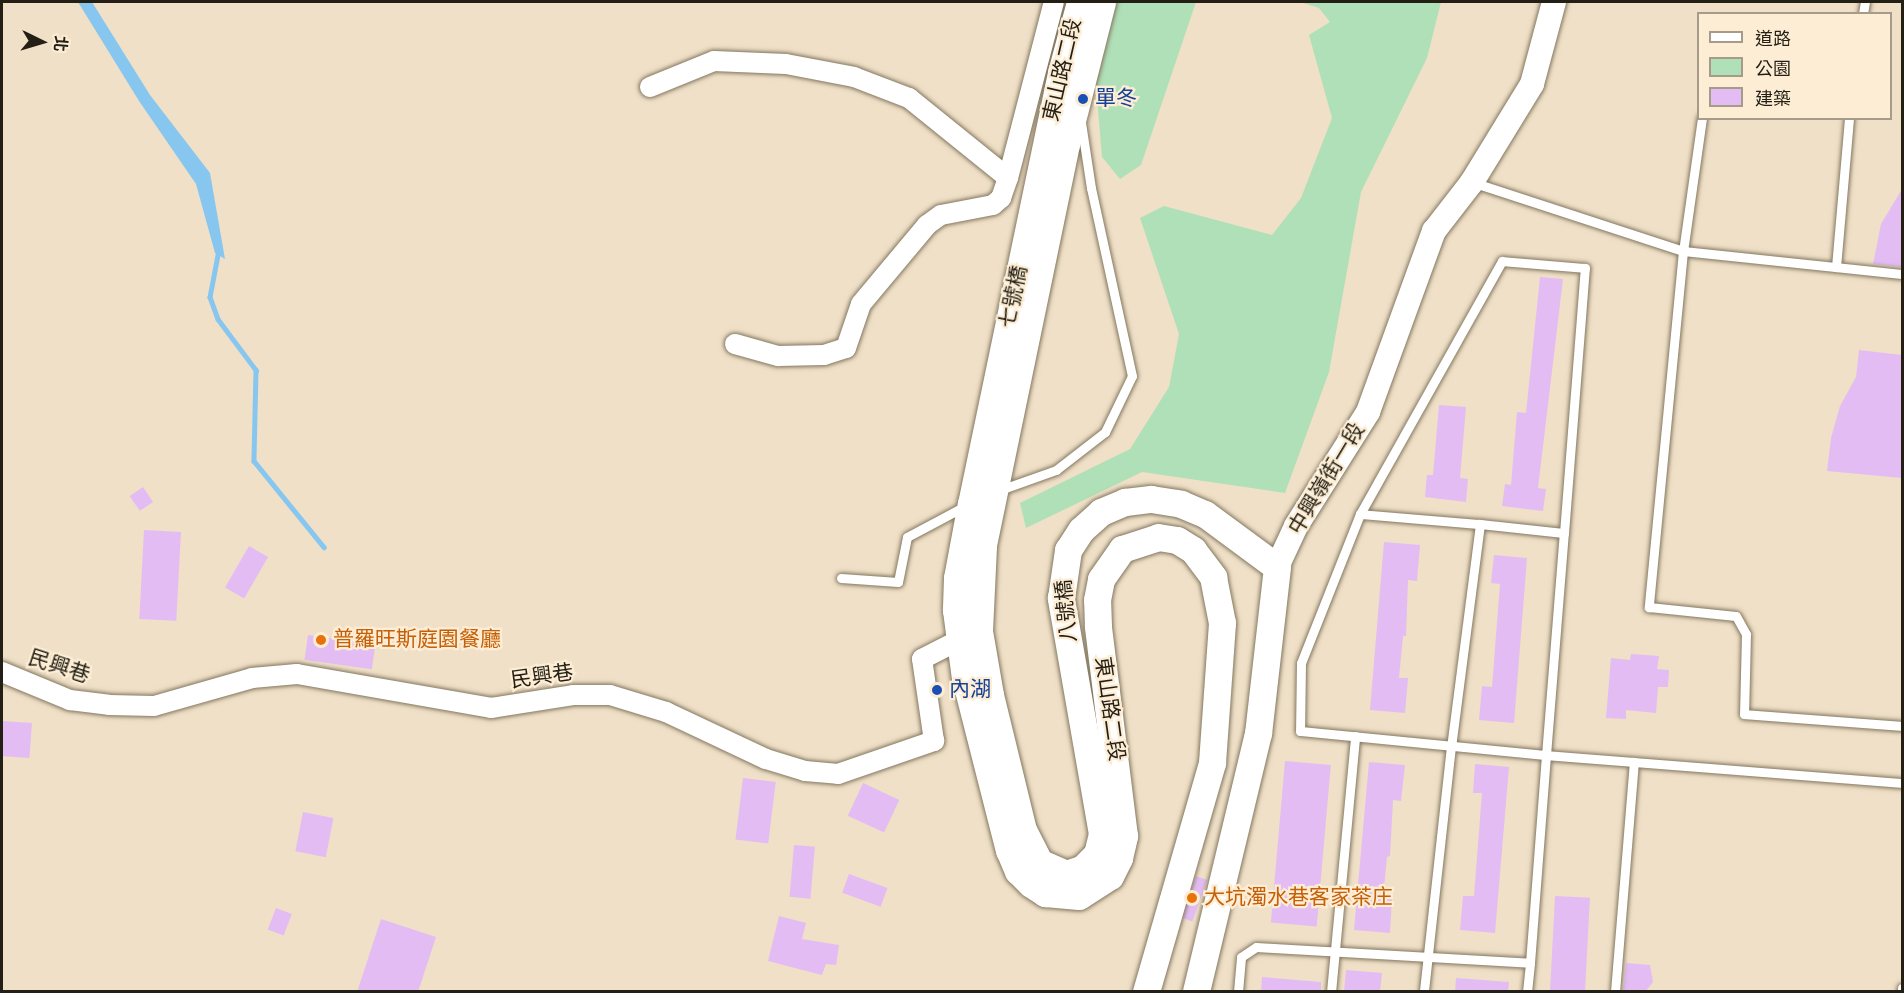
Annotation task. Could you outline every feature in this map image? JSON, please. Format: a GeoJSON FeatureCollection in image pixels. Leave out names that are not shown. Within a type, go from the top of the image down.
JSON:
{"type":"FeatureCollection","features":[{"type":"Feature","properties":{"kind":"main road","name":"東山路二段"},"geometry":{"type":"LineString","coordinates":[[1057,142],[1077,97],[1091,2]]}},
{"type":"Feature","properties":{"kind":"main road","name":"東山路二段"},"geometry":{"type":"LineString","coordinates":[[1057,142],[1091,2]]}},
{"type":"Feature","properties":{"kind":"main road","name":"七號橋"},"geometry":{"type":"LineString","coordinates":[[992,453],[1057,142]]}},
{"type":"Feature","properties":{"kind":"main road","name":"東山路二段"},"geometry":{"type":"LineString","coordinates":[[992,453],[983,498],[979,574],[969,635],[1001,827],[1018,871],[1045,894],[1080,896],[1110,876],[1119,858],[1124,836],[1098,626],[1097,600],[1101,579],[1122,549],[1158,537],[1177,540],[1193,550],[1213,578],[1222,622],[1212,763],[1146,992]]}},
{"type":"Feature","properties":{"kind":"main road","name":"八號橋"},"geometry":{"type":"LineString","coordinates":[[1101,815],[1064,620],[1062,575],[1068,550],[1081,530],[1101,513],[1125,502],[1151,499],[1180,504],[1205,514],[1250,551],[1276,567]]}},
{"type":"Feature","properties":{"kind":"main road","name":"中興嶺街一段"},"geometry":{"type":"LineString","coordinates":[[1196,992],[1258,733],[1276,567]]}},
{"type":"Feature","properties":{"kind":"main road","name":"東山路二段"},"geometry":{"type":"LineString","coordinates":[[969,635],[990,695],[1023,830],[1040,862],[1066,874],[1083,868],[1097,854],[1101,815]]}},
{"type":"Feature","properties":{"kind":"street"},"geometry":{"type":"LineString","coordinates":[[735,344],[795,356],[846,348],[861,304],[894,269],[927,225],[941,215],[993,205],[1001,198],[1054,2]]}},
{"type":"Feature","properties":{"kind":"street","name":"中興嶺街一段"},"geometry":{"type":"LineString","coordinates":[[1276,567],[1296,526],[1368,412],[1434,231],[1472,182],[1532,84],[1554,2]]}},
{"type":"Feature","properties":{"kind":"street"},"geometry":{"type":"LineString","coordinates":[[650,87],[714,61],[776,63],[854,76],[909,98],[1008,178]]}},
{"type":"Feature","properties":{"kind":"street","name":"民興巷"},"geometry":{"type":"LineString","coordinates":[[2,672],[70,700],[109,705],[154,706],[252,678],[297,674],[491,708],[573,695],[610,695],[666,712],[766,759],[804,771],[838,774],[934,741],[922,659],[969,635]]}},
{"type":"Feature","properties":{"kind":"lane"},"geometry":{"type":"LineString","coordinates":[[841,578],[898,582],[907,537],[983,498],[1056,470],[1105,432],[1132,376],[1090,188],[1077,97]]}},
{"type":"Feature","properties":{"kind":"lane"},"geometry":{"type":"LineString","coordinates":[[1702,120],[1683,251],[1649,607],[1736,616],[1746,634],[1744,714],[1902,726]]}},
{"type":"Feature","properties":{"kind":"lane"},"geometry":{"type":"LineString","coordinates":[[1836,267],[1849,120]]}},
{"type":"Feature","properties":{"kind":"lane"},"geometry":{"type":"LineString","coordinates":[[1472,182],[1683,251],[1902,274]]}},
{"type":"Feature","properties":{"kind":"lane"},"geometry":{"type":"LineString","coordinates":[[1527,992],[1530,963],[1546,755],[1585,268],[1502,261],[1360,514],[1300,663],[1300,731],[1546,755],[1902,783]]}},
{"type":"Feature","properties":{"kind":"lane"},"geometry":{"type":"LineString","coordinates":[[1360,514],[1564,533]]}},
{"type":"Feature","properties":{"kind":"lane"},"geometry":{"type":"LineString","coordinates":[[1424,992],[1451,746],[1480,524]]}},
{"type":"Feature","properties":{"kind":"lane"},"geometry":{"type":"LineString","coordinates":[[1331,992],[1355,736]]}},
{"type":"Feature","properties":{"kind":"lane"},"geometry":{"type":"LineString","coordinates":[[1615,992],[1634,762]]}},
{"type":"Feature","properties":{"kind":"lane"},"geometry":{"type":"LineString","coordinates":[[1238,992],[1241,957],[1256,947],[1530,963]]}},
{"type":"Feature","properties":{"kind":"green space"},"geometry":{"type":"Polygon","coordinates":[[[1114,2],[1196,2],[1141,165],[1120,179],[1102,157],[1094,62],[1114,2]]]}},
{"type":"Feature","properties":{"kind":"green space"},"geometry":{"type":"Polygon","coordinates":[[[1300,2],[1441,2],[1427,58],[1361,192],[1329,372],[1285,493],[1142,472],[1026,528],[1020,503],[1130,449],[1169,387],[1179,334],[1140,218],[1164,206],[1272,235],[1301,198],[1332,118],[1309,35],[1330,22],[1319,8],[1300,2]]]}},
{"type":"Feature","properties":{"kind":"water"},"geometry":{"type":"Polygon","coordinates":[[[78,2],[92,2],[150,95],[210,173],[225,259],[215,253],[196,184],[139,101],[78,2]]]}},
{"type":"Feature","properties":{"kind":"building"},"geometry":{"type":"Polygon","coordinates":[[[1902,189],[1902,267],[1873,264],[1881,224],[1902,189]]]}},
{"type":"Feature","properties":{"kind":"building"},"geometry":{"type":"Polygon","coordinates":[[[1540,277],[1563,279],[1538,488],[1546,489],[1543,511],[1502,506],[1505,484],[1511,485],[1517,412],[1526,413],[1540,277]]]}},
{"type":"Feature","properties":{"kind":"building"},"geometry":{"type":"Polygon","coordinates":[[[1859,350],[1902,355],[1902,478],[1827,471],[1831,438],[1840,406],[1856,377],[1859,350]]]}},
{"type":"Feature","properties":{"kind":"building"},"geometry":{"type":"Polygon","coordinates":[[[1439,405],[1466,407],[1460,478],[1468,479],[1466,502],[1425,497],[1427,475],[1433,475],[1439,405]]]}},
{"type":"Feature","properties":{"kind":"building"},"geometry":{"type":"Polygon","coordinates":[[[143,487],[153,502],[140,511],[130,496],[143,487]]]}},
{"type":"Feature","properties":{"kind":"building"},"geometry":{"type":"Polygon","coordinates":[[[144,530],[181,532],[176,621],[139,619],[144,530]]]}},
{"type":"Feature","properties":{"kind":"building"},"geometry":{"type":"Polygon","coordinates":[[[1384,542],[1420,545],[1417,581],[1408,580],[1406,636],[1403,636],[1399,678],[1408,678],[1405,713],[1370,710],[1384,542]]]}},
{"type":"Feature","properties":{"kind":"building"},"geometry":{"type":"Polygon","coordinates":[[[249,546],[268,557],[244,599],[225,588],[249,546]]]}},
{"type":"Feature","properties":{"kind":"building"},"geometry":{"type":"Polygon","coordinates":[[[1494,555],[1527,558],[1514,723],[1479,720],[1482,686],[1492,687],[1500,584],[1491,583],[1494,555]]]}},
{"type":"Feature","properties":{"kind":"building"},"geometry":{"type":"Polygon","coordinates":[[[308,635],[375,644],[372,669],[305,660],[308,635]]]}},
{"type":"Feature","properties":{"kind":"building"},"geometry":{"type":"Polygon","coordinates":[[[1631,654],[1659,656],[1657,669],[1669,670],[1668,687],[1658,687],[1656,713],[1626,710],[1626,719],[1606,718],[1611,658],[1630,660],[1631,654]]]}},
{"type":"Feature","properties":{"kind":"building"},"geometry":{"type":"Polygon","coordinates":[[[2,721],[32,723],[29,758],[2,756],[2,721]]]}},
{"type":"Feature","properties":{"kind":"building"},"geometry":{"type":"Polygon","coordinates":[[[1285,761],[1331,765],[1317,926],[1271,922],[1285,761]]]}},
{"type":"Feature","properties":{"kind":"building"},"geometry":{"type":"Polygon","coordinates":[[[1369,762],[1405,765],[1401,801],[1393,800],[1390,856],[1387,857],[1383,898],[1392,898],[1390,933],[1354,930],[1369,762]]]}},
{"type":"Feature","properties":{"kind":"building"},"geometry":{"type":"Polygon","coordinates":[[[1475,764],[1509,767],[1495,933],[1460,930],[1463,896],[1474,896],[1482,793],[1473,793],[1475,764]]]}},
{"type":"Feature","properties":{"kind":"building"},"geometry":{"type":"Polygon","coordinates":[[[743,778],[776,782],[768,844],[735,840],[743,778]]]}},
{"type":"Feature","properties":{"kind":"building"},"geometry":{"type":"Polygon","coordinates":[[[863,783],[899,800],[884,833],[848,816],[863,783]]]}},
{"type":"Feature","properties":{"kind":"building"},"geometry":{"type":"Polygon","coordinates":[[[303,812],[333,818],[326,857],[295,851],[303,812]]]}},
{"type":"Feature","properties":{"kind":"building"},"geometry":{"type":"Polygon","coordinates":[[[794,845],[815,847],[810,899],[789,897],[794,845]]]}},
{"type":"Feature","properties":{"kind":"building"},"geometry":{"type":"Polygon","coordinates":[[[849,874],[888,888],[881,907],[842,893],[849,874]]]}},
{"type":"Feature","properties":{"kind":"building","name":"大坑濁水巷客家茶庄"},"geometry":{"type":"Polygon","coordinates":[[[1196,876],[1207,880],[1192,921],[1181,917],[1196,876]]]}},
{"type":"Feature","properties":{"kind":"building"},"geometry":{"type":"Polygon","coordinates":[[[1555,896],[1590,898],[1585,992],[1550,992],[1555,896]]]}},
{"type":"Feature","properties":{"kind":"building"},"geometry":{"type":"Polygon","coordinates":[[[276,908],[292,914],[284,936],[268,929],[276,908]]]}},
{"type":"Feature","properties":{"kind":"building"},"geometry":{"type":"Polygon","coordinates":[[[779,916],[806,923],[802,939],[839,945],[836,965],[826,964],[822,975],[768,961],[779,916]]]}},
{"type":"Feature","properties":{"kind":"building"},"geometry":{"type":"Polygon","coordinates":[[[381,919],[436,937],[418,992],[357,992],[381,919]]]}},
{"type":"Feature","properties":{"kind":"building"},"geometry":{"type":"Polygon","coordinates":[[[1626,963],[1650,965],[1653,982],[1645,992],[1623,992],[1626,963]]]}},
{"type":"Feature","properties":{"kind":"building"},"geometry":{"type":"Polygon","coordinates":[[[1346,970],[1382,973],[1380,992],[1344,992],[1346,970]]]}},
{"type":"Feature","properties":{"kind":"building"},"geometry":{"type":"Polygon","coordinates":[[[1262,977],[1321,982],[1321,992],[1261,992],[1262,977]]]}},
{"type":"Feature","properties":{"kind":"building"},"geometry":{"type":"Polygon","coordinates":[[[1456,978],[1509,982],[1508,992],[1455,992],[1456,978]]]}},
{"type":"Feature","properties":{"kind":"waterway"},"geometry":{"type":"LineString","coordinates":[[219,250],[210,297],[218,319],[256,370],[254,461],[324,547]]}},
{"type":"Feature","properties":{"kind":"place","name":"單冬"},"geometry":{"type":"Point","coordinates":[1083,99]}},
{"type":"Feature","properties":{"kind":"place","name":"普羅旺斯庭園餐廳"},"geometry":{"type":"Point","coordinates":[321,640]}},
{"type":"Feature","properties":{"kind":"place","name":"內湖"},"geometry":{"type":"Point","coordinates":[937,690]}},
{"type":"Feature","properties":{"kind":"place","name":"大坑濁水巷客家茶庄"},"geometry":{"type":"Point","coordinates":[1192,898]}}]}
